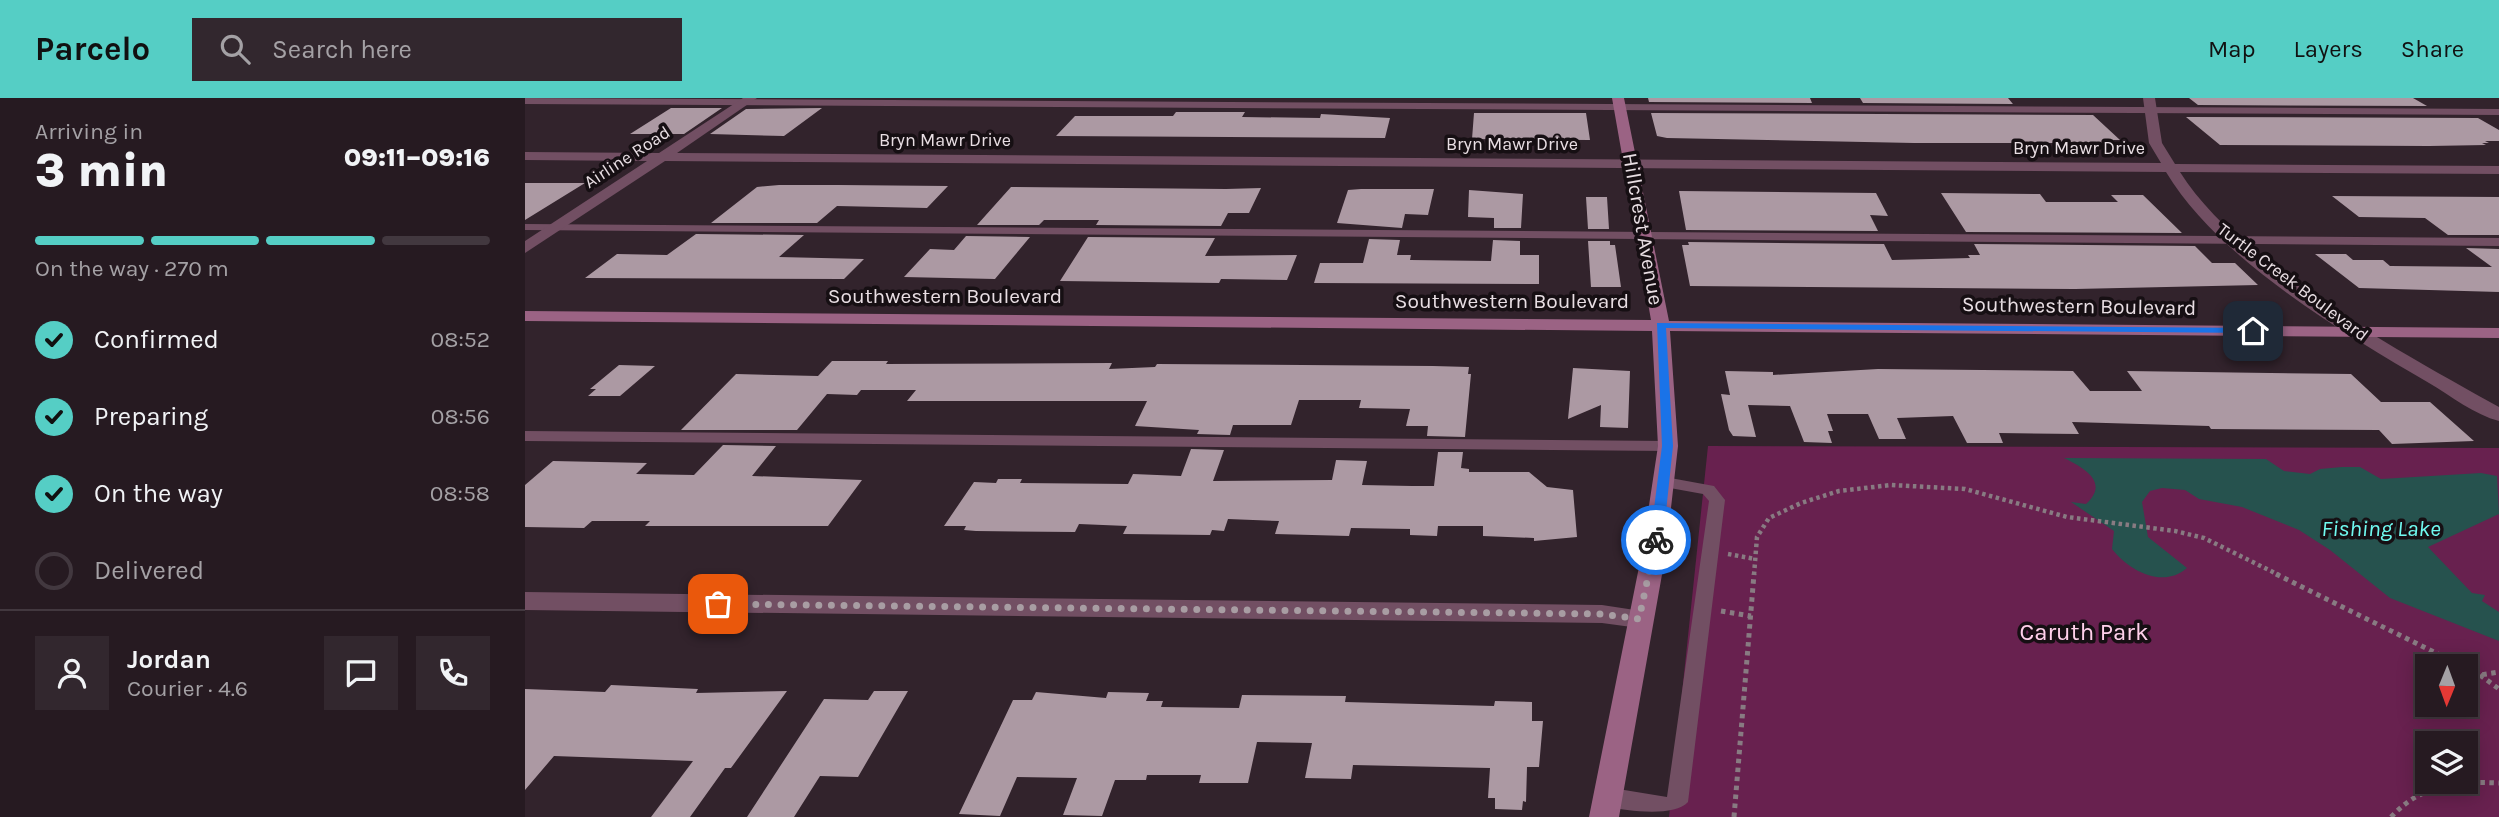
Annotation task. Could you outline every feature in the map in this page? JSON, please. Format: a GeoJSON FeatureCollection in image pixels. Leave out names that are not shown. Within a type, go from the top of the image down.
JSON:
{"type":"FeatureCollection","features":[{"type":"Feature","properties":{"kind":"street","name":"Airline Road"},"geometry":{"type":"LineString","coordinates":[[525,248],[748,100]]}},
{"type":"Feature","properties":{"kind":"street","name":"Hillcrest Avenue"},"geometry":{"type":"LineString","coordinates":[[1605,807],[1654,552],[1668,446],[1661,325],[1619,102]]}},
{"type":"Feature","properties":{"kind":"street","name":"Turtle Creek Boulevard"},"geometry":{"type":"LineString","coordinates":[[2148,104],[2149,127],[2169,167],[2194,200],[2234,240],[2354,331],[2499,415]]}},
{"type":"Feature","properties":{"kind":"street","name":"Bryn Mawr Drive"},"geometry":{"type":"LineString","coordinates":[[525,156],[2499,170]]}},
{"type":"Feature","properties":{"kind":"street","name":"Southwestern Boulevard"},"geometry":{"type":"LineString","coordinates":[[525,316],[2499,333]]}},
{"type":"Feature","properties":{"kind":"street"},"geometry":{"type":"LineString","coordinates":[[525,601],[1602,614],[1639,619]]}},
{"type":"Feature","properties":{"kind":"lane"},"geometry":{"type":"LineString","coordinates":[[525,101],[2148,104],[2499,112]]}},
{"type":"Feature","properties":{"kind":"lane"},"geometry":{"type":"LineString","coordinates":[[525,227],[2499,242]]}},
{"type":"Feature","properties":{"kind":"lane"},"geometry":{"type":"LineString","coordinates":[[525,436],[1668,446]]}},
{"type":"Feature","properties":{"kind":"lane"},"geometry":{"type":"LineString","coordinates":[[1605,807],[1668,808],[1677,802],[1717,500],[1709,490],[1665,482]]}},
{"type":"Feature","properties":{"kind":"path"},"geometry":{"type":"LineString","coordinates":[[1734,817],[1757,537],[1769,518],[1801,503],[1839,491],[1907,485],[1965,489],[2067,517],[2153,528],[2204,538],[2439,654]]}},
{"type":"Feature","properties":{"kind":"path"},"geometry":{"type":"LineString","coordinates":[[2480,675],[2499,672]]}},
{"type":"Feature","properties":{"kind":"path"},"geometry":{"type":"LineString","coordinates":[[2480,675],[2499,689]]}},
{"type":"Feature","properties":{"kind":"path"},"geometry":{"type":"LineString","coordinates":[[2391,817],[2409,796],[2426,789],[2475,782],[2499,783]]}},
{"type":"Feature","properties":{"kind":"green space","name":"Caruth Park"},"geometry":{"type":"Polygon","coordinates":[[[1708,446],[2499,448],[2499,817],[1669,817],[1708,446]]]}},
{"type":"Feature","properties":{"kind":"water","name":"Fishing Lake"},"geometry":{"type":"Polygon","coordinates":[[[2064,458],[2266,459],[2284,471],[2310,474],[2320,469],[2360,467],[2381,479],[2481,473],[2497,476],[2499,514],[2428,547],[2472,593],[2485,595],[2482,601],[2499,612],[2499,641],[2390,598],[2330,550],[2299,530],[2242,507],[2199,499],[2185,490],[2162,488],[2150,491],[2142,502],[2148,537],[2187,568],[2168,577],[2147,575],[2128,564],[2112,549],[2114,531],[2071,502],[2086,504],[2093,496],[2095,482],[2086,471],[2064,458]]]}},
{"type":"Feature","properties":{"kind":"building"},"geometry":{"type":"Polygon","coordinates":[[[1648,98],[1810,98],[1812,103],[1649,102],[1648,98]]]}},
{"type":"Feature","properties":{"kind":"building"},"geometry":{"type":"Polygon","coordinates":[[[1860,98],[2008,98],[2013,104],[1863,103],[1860,98]]]}},
{"type":"Feature","properties":{"kind":"building"},"geometry":{"type":"Polygon","coordinates":[[[2189,98],[2413,98],[2427,106],[2198,105],[2189,98]]]}},
{"type":"Feature","properties":{"kind":"building"},"geometry":{"type":"Polygon","coordinates":[[[671,108],[722,108],[684,134],[630,134],[671,108]]]}},
{"type":"Feature","properties":{"kind":"building"},"geometry":{"type":"Polygon","coordinates":[[[822,108],[784,136],[710,134],[746,109],[822,108]]]}},
{"type":"Feature","properties":{"kind":"building"},"geometry":{"type":"Polygon","coordinates":[[[1176,112],[1245,112],[1242,117],[1320,118],[1321,114],[1390,118],[1385,138],[1056,136],[1075,116],[1173,116],[1176,112]]]}},
{"type":"Feature","properties":{"kind":"building"},"geometry":{"type":"Polygon","coordinates":[[[1474,113],[1586,113],[1590,140],[1472,139],[1474,113]]]}},
{"type":"Feature","properties":{"kind":"building"},"geometry":{"type":"Polygon","coordinates":[[[1651,113],[2093,115],[2120,140],[2113,140],[2116,143],[1914,143],[1667,138],[1657,136],[1651,113]]]}},
{"type":"Feature","properties":{"kind":"building"},"geometry":{"type":"Polygon","coordinates":[[[2186,117],[2478,118],[2499,130],[2499,141],[2482,143],[2486,145],[2429,146],[2220,145],[2186,117]]]}},
{"type":"Feature","properties":{"kind":"building"},"geometry":{"type":"Polygon","coordinates":[[[525,183],[585,183],[525,220],[525,183]]]}},
{"type":"Feature","properties":{"kind":"building"},"geometry":{"type":"Polygon","coordinates":[[[948,186],[927,208],[837,206],[817,223],[711,223],[757,187],[948,186]]]}},
{"type":"Feature","properties":{"kind":"building"},"geometry":{"type":"Polygon","coordinates":[[[1011,187],[1261,188],[1249,213],[1228,213],[1221,226],[1096,225],[1099,220],[1044,220],[1039,225],[977,225],[1011,187]]]}},
{"type":"Feature","properties":{"kind":"building"},"geometry":{"type":"Polygon","coordinates":[[[1434,189],[1428,215],[1405,214],[1402,228],[1337,223],[1348,190],[1434,189]]]}},
{"type":"Feature","properties":{"kind":"building"},"geometry":{"type":"Polygon","coordinates":[[[1469,190],[1523,194],[1521,228],[1494,228],[1494,218],[1468,217],[1469,190]]]}},
{"type":"Feature","properties":{"kind":"building"},"geometry":{"type":"Polygon","coordinates":[[[1679,191],[1876,193],[1888,216],[1870,215],[1878,231],[1686,230],[1679,191]]]}},
{"type":"Feature","properties":{"kind":"building"},"geometry":{"type":"Polygon","coordinates":[[[1941,193],[2040,194],[2046,202],[2118,202],[2111,195],[2143,195],[2182,233],[1966,232],[1941,193]]]}},
{"type":"Feature","properties":{"kind":"building"},"geometry":{"type":"Polygon","coordinates":[[[2332,196],[2499,197],[2499,235],[2448,235],[2425,218],[2359,217],[2332,196]]]}},
{"type":"Feature","properties":{"kind":"building"},"geometry":{"type":"Polygon","coordinates":[[[1586,197],[1607,197],[1609,229],[1588,229],[1586,197]]]}},
{"type":"Feature","properties":{"kind":"building"},"geometry":{"type":"Polygon","coordinates":[[[696,234],[804,235],[779,257],[864,259],[844,279],[585,278],[617,254],[667,255],[696,234]]]}},
{"type":"Feature","properties":{"kind":"building"},"geometry":{"type":"Polygon","coordinates":[[[966,236],[1030,237],[995,279],[904,277],[930,249],[954,250],[966,236]]]}},
{"type":"Feature","properties":{"kind":"building"},"geometry":{"type":"Polygon","coordinates":[[[1088,237],[1215,238],[1205,256],[1297,255],[1287,280],[1221,279],[1219,283],[1060,281],[1088,237]]]}},
{"type":"Feature","properties":{"kind":"building"},"geometry":{"type":"Polygon","coordinates":[[[1369,239],[1400,240],[1397,255],[1411,255],[1410,260],[1491,261],[1493,240],[1520,241],[1520,255],[1539,255],[1539,284],[1314,283],[1320,263],[1363,263],[1369,239]]]}},
{"type":"Feature","properties":{"kind":"building"},"geometry":{"type":"Polygon","coordinates":[[[1588,241],[1610,241],[1610,245],[1615,245],[1621,287],[1591,287],[1588,241]]]}},
{"type":"Feature","properties":{"kind":"building"},"geometry":{"type":"Polygon","coordinates":[[[1688,242],[1884,244],[1892,260],[1970,258],[1968,255],[1980,255],[1974,244],[2195,246],[2212,263],[2235,263],[2258,285],[2075,289],[1690,286],[1682,245],[1689,245],[1688,242]]]}},
{"type":"Feature","properties":{"kind":"building"},"geometry":{"type":"Polygon","coordinates":[[[2466,248],[2499,249],[2499,292],[2359,288],[2315,254],[2346,254],[2353,260],[2383,260],[2390,266],[2492,267],[2466,248]]]}},
{"type":"Feature","properties":{"kind":"building"},"geometry":{"type":"Polygon","coordinates":[[[832,361],[888,361],[886,364],[1112,363],[1109,369],[1155,367],[1157,364],[1433,366],[1469,367],[1468,374],[1471,374],[1465,437],[1427,436],[1428,426],[1406,426],[1410,409],[1359,408],[1361,400],[1299,400],[1291,425],[1233,425],[1230,435],[1197,434],[1199,430],[1135,426],[1147,401],[907,401],[916,390],[861,390],[857,395],[827,394],[797,430],[681,430],[736,374],[818,376],[832,361]]]}},
{"type":"Feature","properties":{"kind":"building"},"geometry":{"type":"Polygon","coordinates":[[[619,365],[655,366],[620,396],[588,396],[596,389],[590,389],[619,365]]]}},
{"type":"Feature","properties":{"kind":"building"},"geometry":{"type":"Polygon","coordinates":[[[1573,368],[1630,371],[1628,428],[1600,427],[1601,405],[1568,419],[1573,368]]]}},
{"type":"Feature","properties":{"kind":"building"},"geometry":{"type":"Polygon","coordinates":[[[1878,369],[2073,371],[2090,391],[2142,391],[2127,371],[2351,374],[2381,402],[2430,402],[2474,441],[2392,444],[2379,430],[2211,429],[2209,426],[2072,422],[2079,434],[1999,433],[2003,443],[1967,443],[1953,416],[1897,418],[1906,439],[1879,439],[1868,414],[1827,414],[1833,431],[1828,431],[1832,443],[1804,442],[1790,406],[1748,405],[1756,437],[1733,436],[1729,430],[1721,394],[1730,395],[1725,371],[1773,372],[1773,375],[1878,369]]]}},
{"type":"Feature","properties":{"kind":"building"},"geometry":{"type":"Polygon","coordinates":[[[723,445],[776,446],[752,476],[862,480],[828,526],[645,526],[650,521],[592,521],[584,528],[525,527],[525,485],[553,461],[647,463],[636,474],[694,475],[723,445]]]}},
{"type":"Feature","properties":{"kind":"building"},"geometry":{"type":"Polygon","coordinates":[[[1191,449],[1224,450],[1213,481],[1332,480],[1336,460],[1367,461],[1362,485],[1412,486],[1434,486],[1438,452],[1463,452],[1461,468],[1469,469],[1469,472],[1529,472],[1547,487],[1573,490],[1577,537],[1534,541],[1534,538],[1483,536],[1483,526],[1438,526],[1437,536],[1410,535],[1410,529],[1351,528],[1349,536],[1275,534],[1279,521],[1228,519],[1224,531],[1212,530],[1210,535],[1123,534],[1127,526],[1079,524],[1075,532],[976,531],[964,530],[966,526],[944,526],[974,482],[996,483],[998,479],[1022,479],[1020,483],[1128,484],[1133,474],[1181,476],[1191,449]]]}},
{"type":"Feature","properties":{"kind":"building"},"geometry":{"type":"Polygon","coordinates":[[[611,685],[698,689],[696,693],[787,691],[731,768],[725,768],[690,817],[651,817],[693,761],[554,756],[525,790],[525,689],[605,692],[611,685]]]}},
{"type":"Feature","properties":{"kind":"building"},"geometry":{"type":"Polygon","coordinates":[[[874,691],[908,691],[858,777],[820,776],[794,817],[747,817],[824,699],[868,700],[874,691]]]}},
{"type":"Feature","properties":{"kind":"building"},"geometry":{"type":"Polygon","coordinates":[[[1036,692],[1106,698],[1108,692],[1149,693],[1146,701],[1163,701],[1161,707],[1239,708],[1242,695],[1346,696],[1345,702],[1494,706],[1495,701],[1532,702],[1532,721],[1543,721],[1539,767],[1527,767],[1526,802],[1523,801],[1522,810],[1495,809],[1495,798],[1488,798],[1490,768],[1353,765],[1351,779],[1305,778],[1312,743],[1257,742],[1248,783],[1199,783],[1201,775],[1147,775],[1146,780],[1115,780],[1102,816],[1063,815],[1077,778],[1017,777],[1000,816],[959,814],[1013,700],[1032,700],[1036,692]]]}},
{"type":"Feature","properties":{"kind":"way so far"},"geometry":{"type":"LineString","coordinates":[[718,604],[1602,614],[1639,619],[1656,540]]}},
{"type":"Feature","properties":{"kind":"route"},"geometry":{"type":"LineString","coordinates":[[1656,540],[1668,446],[1661,325],[2253,331]]}}]}
